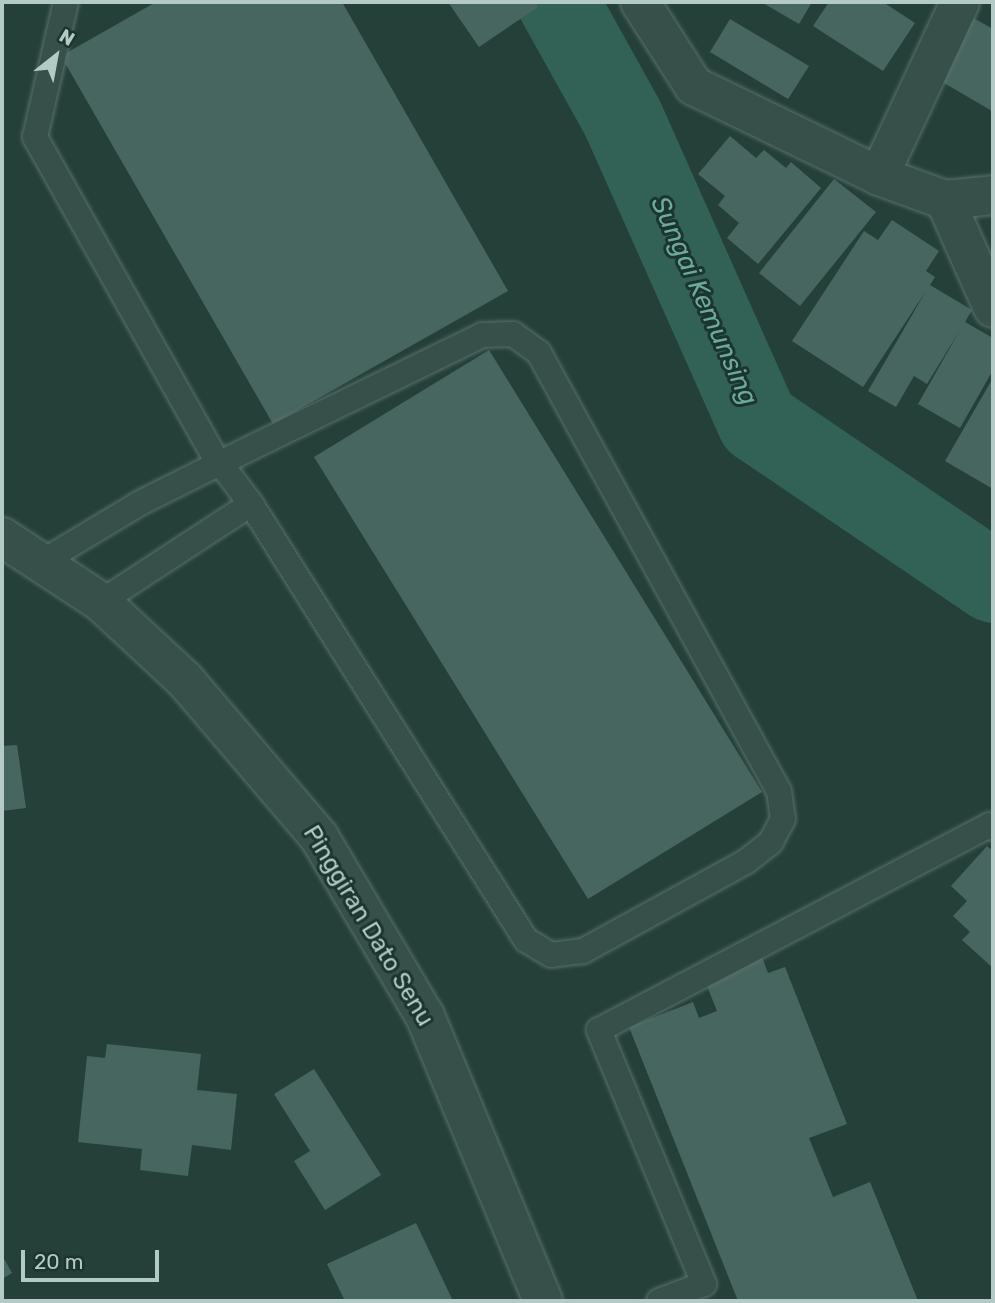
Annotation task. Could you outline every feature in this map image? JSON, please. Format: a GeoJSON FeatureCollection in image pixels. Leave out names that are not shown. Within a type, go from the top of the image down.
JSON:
{"type":"FeatureCollection","features":[{"type":"Feature","properties":{"kind":"street"},"geometry":{"type":"LineString","coordinates":[[640,2],[694,86],[879,176],[945,200],[993,195]]}},
{"type":"Feature","properties":{"kind":"street"},"geometry":{"type":"LineString","coordinates":[[879,176],[960,2]]}},
{"type":"Feature","properties":{"kind":"street"},"geometry":{"type":"LineString","coordinates":[[945,200],[993,308]]}},
{"type":"Feature","properties":{"kind":"street","name":"Pinggiran Dato Senu"},"geometry":{"type":"LineString","coordinates":[[2,537],[101,602],[185,680],[318,836],[425,1016],[543,1301]]}},
{"type":"Feature","properties":{"kind":"lane"},"geometry":{"type":"LineString","coordinates":[[42,562],[140,503],[220,463],[482,335],[513,334],[539,353],[779,791],[783,819],[771,842],[747,861],[583,951],[551,955],[526,940],[251,503],[220,463],[35,137],[66,2]]}},
{"type":"Feature","properties":{"kind":"lane"},"geometry":{"type":"LineString","coordinates":[[101,602],[251,503]]}},
{"type":"Feature","properties":{"kind":"lane"},"geometry":{"type":"LineString","coordinates":[[659,1301],[708,1293],[599,1030],[990,825],[993,828]]}},
{"type":"Feature","properties":{"kind":"building"},"geometry":{"type":"Polygon","coordinates":[[[156,2],[342,2],[508,291],[273,424],[61,56],[156,2]]]}},
{"type":"Feature","properties":{"kind":"building"},"geometry":{"type":"Polygon","coordinates":[[[448,2],[535,2],[538,7],[479,47],[448,2]]]}},
{"type":"Feature","properties":{"kind":"building"},"geometry":{"type":"Polygon","coordinates":[[[761,2],[812,2],[799,24],[761,2]]]}},
{"type":"Feature","properties":{"kind":"building"},"geometry":{"type":"Polygon","coordinates":[[[829,2],[883,2],[915,23],[883,71],[813,26],[829,2]]]}},
{"type":"Feature","properties":{"kind":"building"},"geometry":{"type":"Polygon","coordinates":[[[968,15],[993,29],[992,111],[932,76],[968,15]]]}},
{"type":"Feature","properties":{"kind":"building"},"geometry":{"type":"Polygon","coordinates":[[[730,19],[809,66],[788,99],[710,52],[730,19]]]}},
{"type":"Feature","properties":{"kind":"building"},"geometry":{"type":"Polygon","coordinates":[[[730,136],[756,158],[764,150],[786,168],[791,162],[821,188],[758,264],[727,238],[739,223],[718,205],[725,196],[698,174],[730,136]]]}},
{"type":"Feature","properties":{"kind":"building"},"geometry":{"type":"Polygon","coordinates":[[[834,179],[876,212],[800,306],[759,273],[834,179]]]}},
{"type":"Feature","properties":{"kind":"building"},"geometry":{"type":"Polygon","coordinates":[[[892,220],[939,251],[926,271],[935,277],[930,285],[972,310],[965,322],[993,338],[993,370],[960,428],[918,404],[960,330],[927,384],[914,376],[896,407],[868,391],[926,291],[863,387],[792,341],[864,231],[878,240],[892,220]]]}},
{"type":"Feature","properties":{"kind":"building"},"geometry":{"type":"Polygon","coordinates":[[[489,350],[762,792],[588,899],[314,457],[489,350]]]}},
{"type":"Feature","properties":{"kind":"building"},"geometry":{"type":"Polygon","coordinates":[[[993,378],[993,489],[945,461],[993,378]]]}},
{"type":"Feature","properties":{"kind":"building"},"geometry":{"type":"Polygon","coordinates":[[[17,745],[26,808],[2,811],[2,746],[17,745]]]}},
{"type":"Feature","properties":{"kind":"building"},"geometry":{"type":"Polygon","coordinates":[[[987,846],[993,851],[993,968],[962,940],[970,932],[953,916],[967,901],[951,886],[987,846]]]}},
{"type":"Feature","properties":{"kind":"building"},"geometry":{"type":"Polygon","coordinates":[[[761,954],[768,973],[785,967],[847,1124],[809,1138],[833,1197],[870,1182],[918,1301],[738,1301],[629,1027],[693,1002],[699,1018],[717,1011],[703,976],[761,954]]]}},
{"type":"Feature","properties":{"kind":"building"},"geometry":{"type":"Polygon","coordinates":[[[107,1044],[201,1054],[197,1090],[237,1094],[231,1150],[192,1145],[188,1176],[140,1170],[142,1149],[78,1142],[87,1056],[105,1058],[107,1044]]]}},
{"type":"Feature","properties":{"kind":"building"},"geometry":{"type":"Polygon","coordinates":[[[314,1069],[381,1175],[325,1210],[294,1161],[310,1151],[274,1094],[314,1069]]]}},
{"type":"Feature","properties":{"kind":"building"},"geometry":{"type":"Polygon","coordinates":[[[416,1223],[453,1301],[345,1301],[327,1264],[416,1223]]]}},
{"type":"Feature","properties":{"kind":"building"},"geometry":{"type":"Polygon","coordinates":[[[2,1255],[12,1273],[2,1279],[2,1255]]]}},
{"type":"Feature","properties":{"kind":"waterway","name":"Sungai Kemunsing"},"geometry":{"type":"LineString","coordinates":[[558,2],[623,119],[758,422],[993,582]]}}]}
